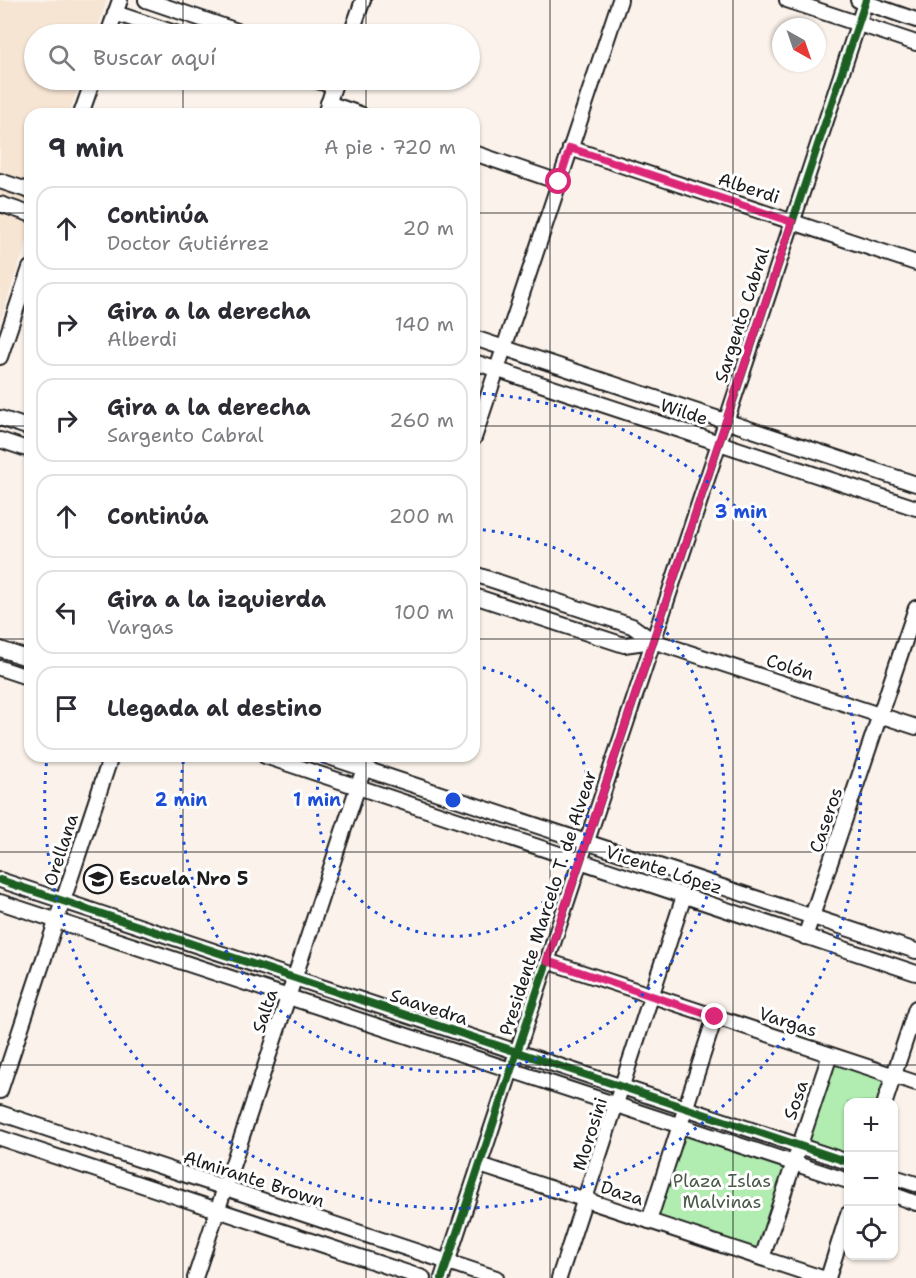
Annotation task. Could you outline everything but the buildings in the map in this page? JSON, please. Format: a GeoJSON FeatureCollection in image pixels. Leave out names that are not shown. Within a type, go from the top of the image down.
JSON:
{"type":"FeatureCollection","features":[{"type":"Feature","properties":{"kind":"street"},"geometry":{"type":"LineString","coordinates":[[146,0],[217,24]]}},
{"type":"Feature","properties":{"kind":"street"},"geometry":{"type":"LineString","coordinates":[[355,24],[363,0]]}},
{"type":"Feature","properties":{"kind":"street"},"geometry":{"type":"LineString","coordinates":[[480,420],[620,0]]}},
{"type":"Feature","properties":{"kind":"street"},"geometry":{"type":"LineString","coordinates":[[788,0],[916,43]]}},
{"type":"Feature","properties":{"kind":"street"},"geometry":{"type":"LineString","coordinates":[[863,1],[916,20]]}},
{"type":"Feature","properties":{"kind":"street","name":"Sargento Cabral"},"geometry":{"type":"LineString","coordinates":[[653,641],[858,24],[863,1]]}},
{"type":"Feature","properties":{"kind":"street"},"geometry":{"type":"LineString","coordinates":[[111,24],[117,7],[155,24]]}},
{"type":"Feature","properties":{"kind":"street"},"geometry":{"type":"LineString","coordinates":[[83,108],[89,90]]}},
{"type":"Feature","properties":{"kind":"street"},"geometry":{"type":"LineString","coordinates":[[326,108],[333,90]]}},
{"type":"Feature","properties":{"kind":"street","name":"Alberdi"},"geometry":{"type":"LineString","coordinates":[[570,148],[916,263]]}},
{"type":"Feature","properties":{"kind":"street"},"geometry":{"type":"LineString","coordinates":[[480,155],[559,182]]}},
{"type":"Feature","properties":{"kind":"street"},"geometry":{"type":"LineString","coordinates":[[0,181],[24,189]]}},
{"type":"Feature","properties":{"kind":"street"},"geometry":{"type":"LineString","coordinates":[[0,204],[24,212]]}},
{"type":"Feature","properties":{"kind":"street"},"geometry":{"type":"LineString","coordinates":[[0,357],[24,286]]}},
{"type":"Feature","properties":{"kind":"street","name":"Wilde"},"geometry":{"type":"LineString","coordinates":[[480,340],[916,484]]}},
{"type":"Feature","properties":{"kind":"street","name":"Wilde"},"geometry":{"type":"LineString","coordinates":[[480,364],[916,508]]}},
{"type":"Feature","properties":{"kind":"street"},"geometry":{"type":"LineString","coordinates":[[0,418],[24,426]]}},
{"type":"Feature","properties":{"kind":"street"},"geometry":{"type":"LineString","coordinates":[[0,440],[24,448]]}},
{"type":"Feature","properties":{"kind":"street","name":"Colón"},"geometry":{"type":"LineString","coordinates":[[480,576],[632,626],[653,641],[916,727]]}},
{"type":"Feature","properties":{"kind":"street","name":"Colón"},"geometry":{"type":"LineString","coordinates":[[480,598],[624,645],[653,641]]}},
{"type":"Feature","properties":{"kind":"street","name":"Caseros"},"geometry":{"type":"LineString","coordinates":[[806,937],[916,608]]}},
{"type":"Feature","properties":{"kind":"street","name":"Presidente Marcelo T. de Alvear"},"geometry":{"type":"LineString","coordinates":[[442,1278],[653,641]]}},
{"type":"Feature","properties":{"kind":"street"},"geometry":{"type":"LineString","coordinates":[[0,649],[24,657]]}},
{"type":"Feature","properties":{"kind":"street"},"geometry":{"type":"LineString","coordinates":[[0,668],[24,676]]}},
{"type":"Feature","properties":{"kind":"street","name":"Orellana"},"geometry":{"type":"LineString","coordinates":[[0,1091],[109,762]]}},
{"type":"Feature","properties":{"kind":"street","name":"Vicente López"},"geometry":{"type":"LineString","coordinates":[[282,762],[916,974]]}},
{"type":"Feature","properties":{"kind":"street","name":"Vicente López"},"geometry":{"type":"LineString","coordinates":[[366,762],[587,842],[916,951]]}},
{"type":"Feature","properties":{"kind":"street","name":"Salta"},"geometry":{"type":"LineString","coordinates":[[195,1278],[366,762]]}},
{"type":"Feature","properties":{"kind":"street","name":"Saavedra"},"geometry":{"type":"LineString","coordinates":[[0,880],[844,1160]]}},
{"type":"Feature","properties":{"kind":"street","name":"Morosini"},"geometry":{"type":"LineString","coordinates":[[559,1278],[684,896]]}},
{"type":"Feature","properties":{"kind":"street","name":"Saavedra"},"geometry":{"type":"LineString","coordinates":[[0,902],[844,1179]]}},
{"type":"Feature","properties":{"kind":"street","name":"Vargas"},"geometry":{"type":"LineString","coordinates":[[547,961],[916,1083]]}},
{"type":"Feature","properties":{"kind":"street"},"geometry":{"type":"LineString","coordinates":[[886,1098],[916,1008]]}},
{"type":"Feature","properties":{"kind":"street"},"geometry":{"type":"LineString","coordinates":[[649,1221],[715,1017]]}},
{"type":"Feature","properties":{"kind":"street","name":"Sosa"},"geometry":{"type":"LineString","coordinates":[[762,1258],[830,1055]]}},
{"type":"Feature","properties":{"kind":"street","name":"Almirante Brown"},"geometry":{"type":"LineString","coordinates":[[0,1113],[496,1278]]}},
{"type":"Feature","properties":{"kind":"street"},"geometry":{"type":"LineString","coordinates":[[0,1138],[423,1278]]}},
{"type":"Feature","properties":{"kind":"street","name":"Daza"},"geometry":{"type":"LineString","coordinates":[[480,1165],[822,1278]]}},
{"type":"Feature","properties":{"kind":"street"},"geometry":{"type":"LineString","coordinates":[[898,1178],[916,1184]]}},
{"type":"Feature","properties":{"kind":"street"},"geometry":{"type":"LineString","coordinates":[[898,1197],[916,1203]]}},
{"type":"Feature","properties":{"kind":"street"},"geometry":{"type":"LineString","coordinates":[[828,1278],[844,1229]]}},
{"type":"Feature","properties":{"kind":"shaded area"},"geometry":{"type":"Polygon","coordinates":[[[0,0],[107,0],[99,24],[24,24],[24,90],[77,90],[71,108],[24,108],[24,250],[0,322],[0,0]]]}},
{"type":"Feature","properties":{"kind":"green space"},"geometry":{"type":"Polygon","coordinates":[[[834,1062],[886,1079],[879,1098],[844,1098],[844,1153],[808,1141],[834,1062]]]}},
{"type":"Feature","properties":{"kind":"green space","name":"Plaza Islas Malvinas"},"geometry":{"type":"Polygon","coordinates":[[[685,1132],[787,1166],[758,1250],[657,1216],[685,1132]]]}},
{"type":"Feature","properties":{"kind":"cycle path"},"geometry":{"type":"LineString","coordinates":[[442,1278],[866,0]]}},
{"type":"Feature","properties":{"kind":"cycle path"},"geometry":{"type":"LineString","coordinates":[[0,880],[844,1161]]}},
{"type":"Feature","properties":{"kind":"place","name":"Escuela Nro 5"},"geometry":{"type":"Point","coordinates":[98,879]}},
{"type":"Feature","properties":{"kind":"route"},"geometry":{"type":"LineString","coordinates":[[559,182],[570,148],[792,222],[547,961],[715,1017]]}}]}
